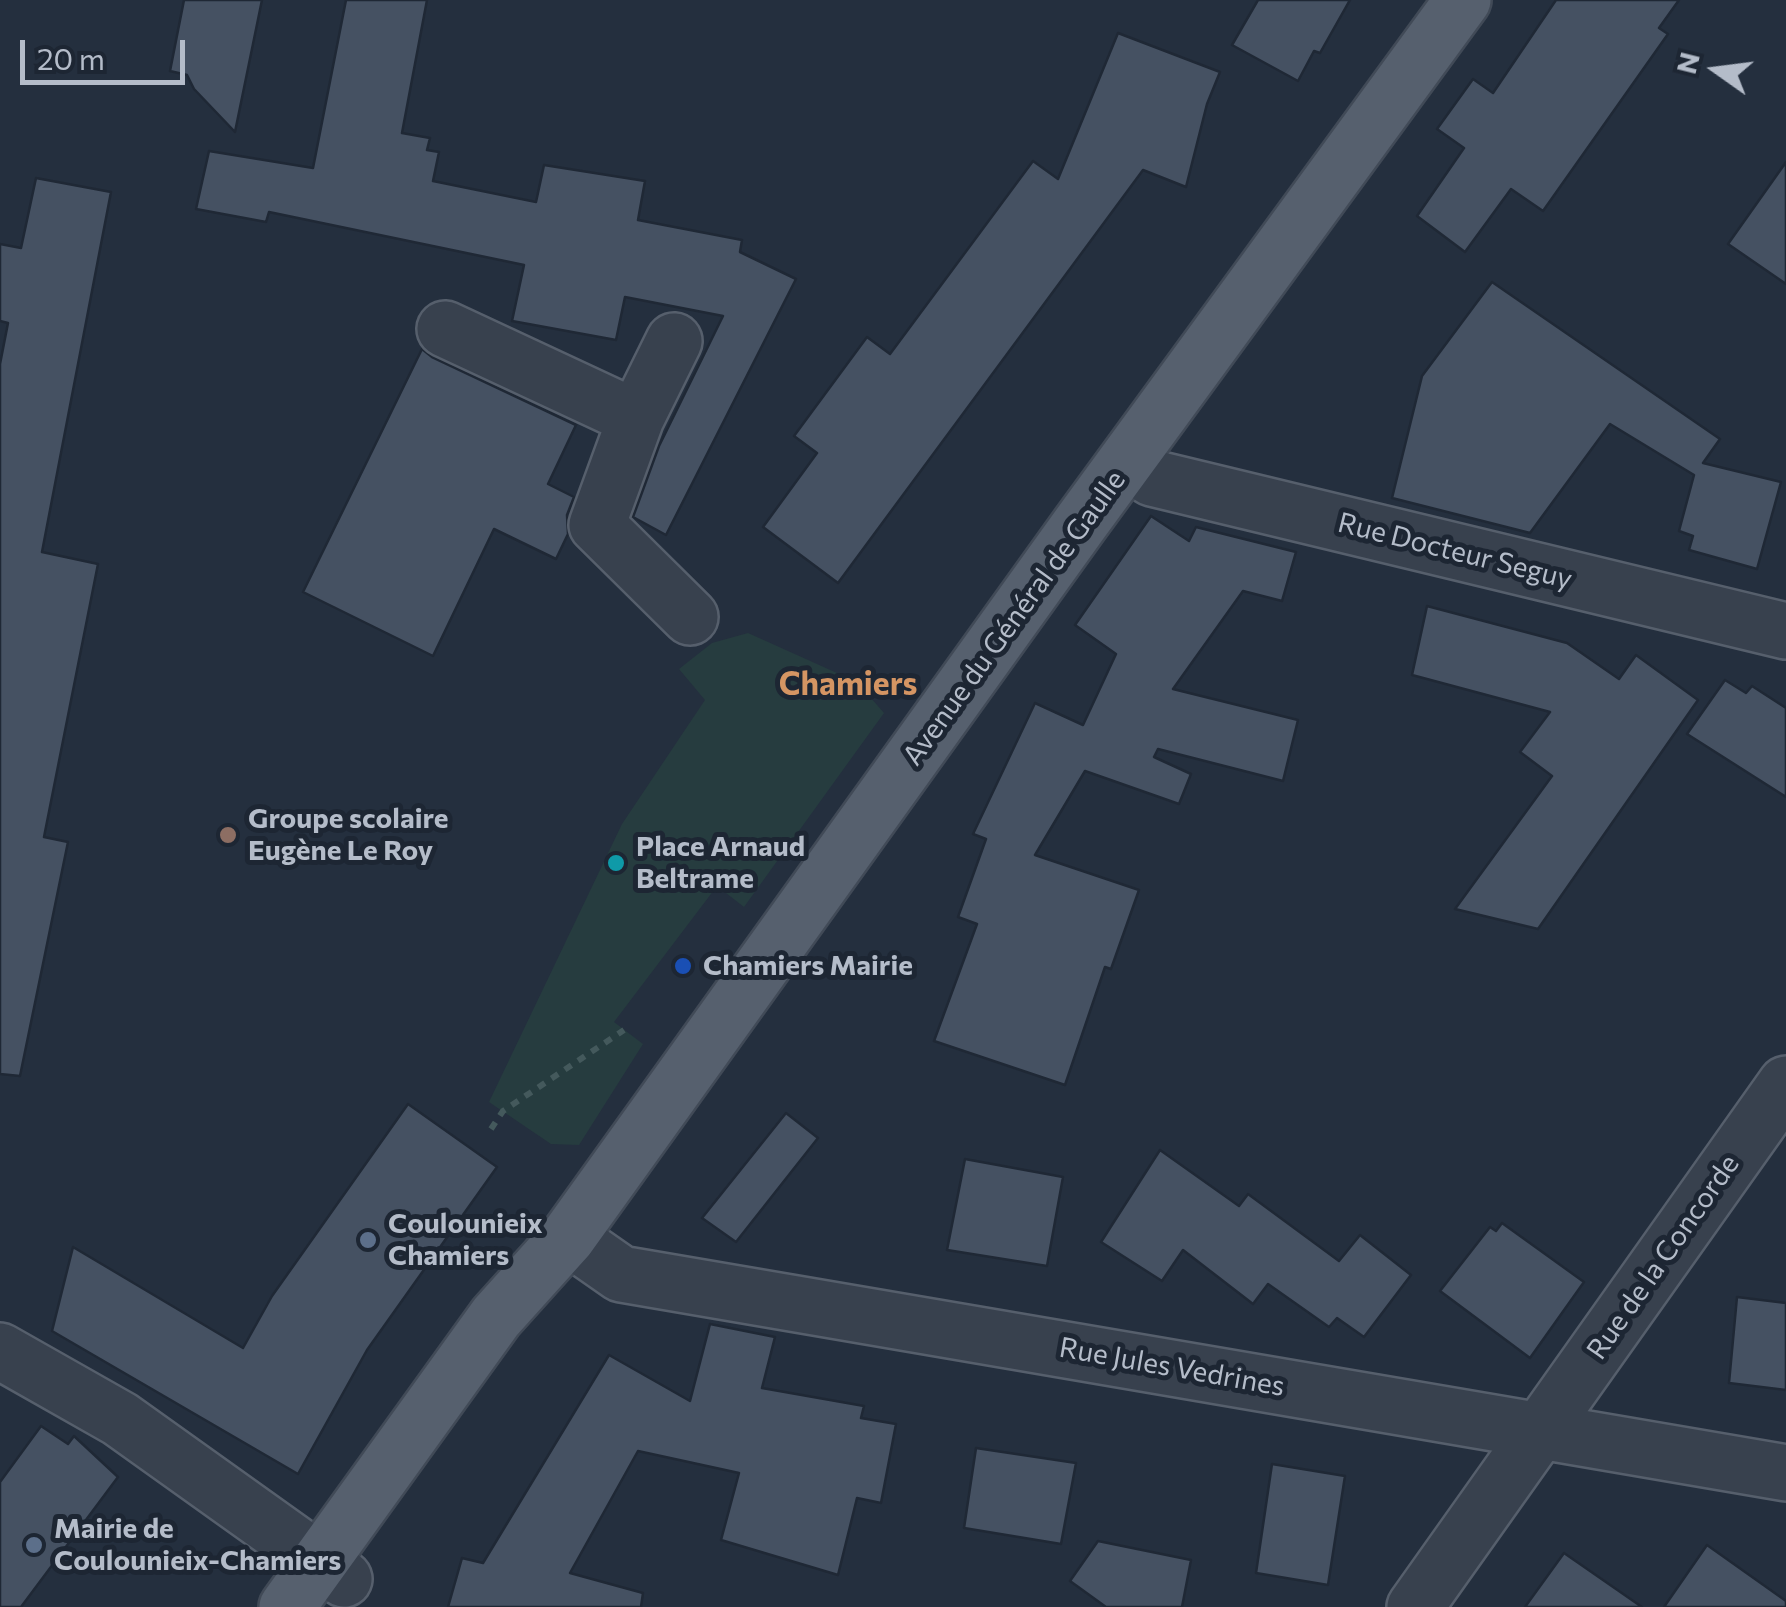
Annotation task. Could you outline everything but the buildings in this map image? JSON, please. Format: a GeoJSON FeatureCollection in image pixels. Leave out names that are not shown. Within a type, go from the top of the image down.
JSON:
{"type":"FeatureCollection","features":[{"type":"Feature","properties":{"kind":"main road","name":"Avenue du Général de Gaulle"},"geometry":{"type":"LineString","coordinates":[[287,1607],[329,1582],[523,1328],[568,1237],[1462,0]]}},
{"type":"Feature","properties":{"kind":"street"},"geometry":{"type":"LineString","coordinates":[[445,329],[636,418]]}},
{"type":"Feature","properties":{"kind":"street"},"geometry":{"type":"LineString","coordinates":[[674,340],[636,418],[597,524],[690,617]]}},
{"type":"Feature","properties":{"kind":"street","name":"Rue Docteur Seguy"},"geometry":{"type":"LineString","coordinates":[[1128,461],[1152,478],[1786,632]]}},
{"type":"Feature","properties":{"kind":"street","name":"Rue de la Concorde"},"geometry":{"type":"LineString","coordinates":[[1415,1607],[1786,1084]]}},
{"type":"Feature","properties":{"kind":"street","name":"Rue Jules Vedrines"},"geometry":{"type":"LineString","coordinates":[[568,1237],[621,1274],[1786,1473]]}},
{"type":"Feature","properties":{"kind":"street"},"geometry":{"type":"LineString","coordinates":[[0,1351],[120,1419],[329,1582]]}},
{"type":"Feature","properties":{"kind":"path"},"geometry":{"type":"LineString","coordinates":[[490,1130],[504,1111],[624,1030]]}},
{"type":"Feature","properties":{"kind":"green space"},"geometry":{"type":"Polygon","coordinates":[[[748,633],[857,682],[884,713],[744,907],[717,886],[614,1022],[643,1044],[579,1145],[551,1144],[489,1102],[622,824],[705,700],[679,669],[712,643],[748,633]]]}},
{"type":"Feature","properties":{"kind":"place","name":"Groupe scolaire Eugène Le Roy"},"geometry":{"type":"Point","coordinates":[228,835]}},
{"type":"Feature","properties":{"kind":"place","name":"Place Arnaud Beltrame"},"geometry":{"type":"Point","coordinates":[616,863]}},
{"type":"Feature","properties":{"kind":"place","name":"Chamiers Mairie"},"geometry":{"type":"Point","coordinates":[683,966]}},
{"type":"Feature","properties":{"kind":"place","name":"Coulounieix Chamiers"},"geometry":{"type":"Point","coordinates":[368,1240]}},
{"type":"Feature","properties":{"kind":"place","name":"Mairie de Coulounieix-Chamiers"},"geometry":{"type":"Point","coordinates":[34,1545]}},
{"type":"Feature","properties":{"kind":"district","name":"Chamiers"},"geometry":{"type":"Point","coordinates":[848,684]}}]}
